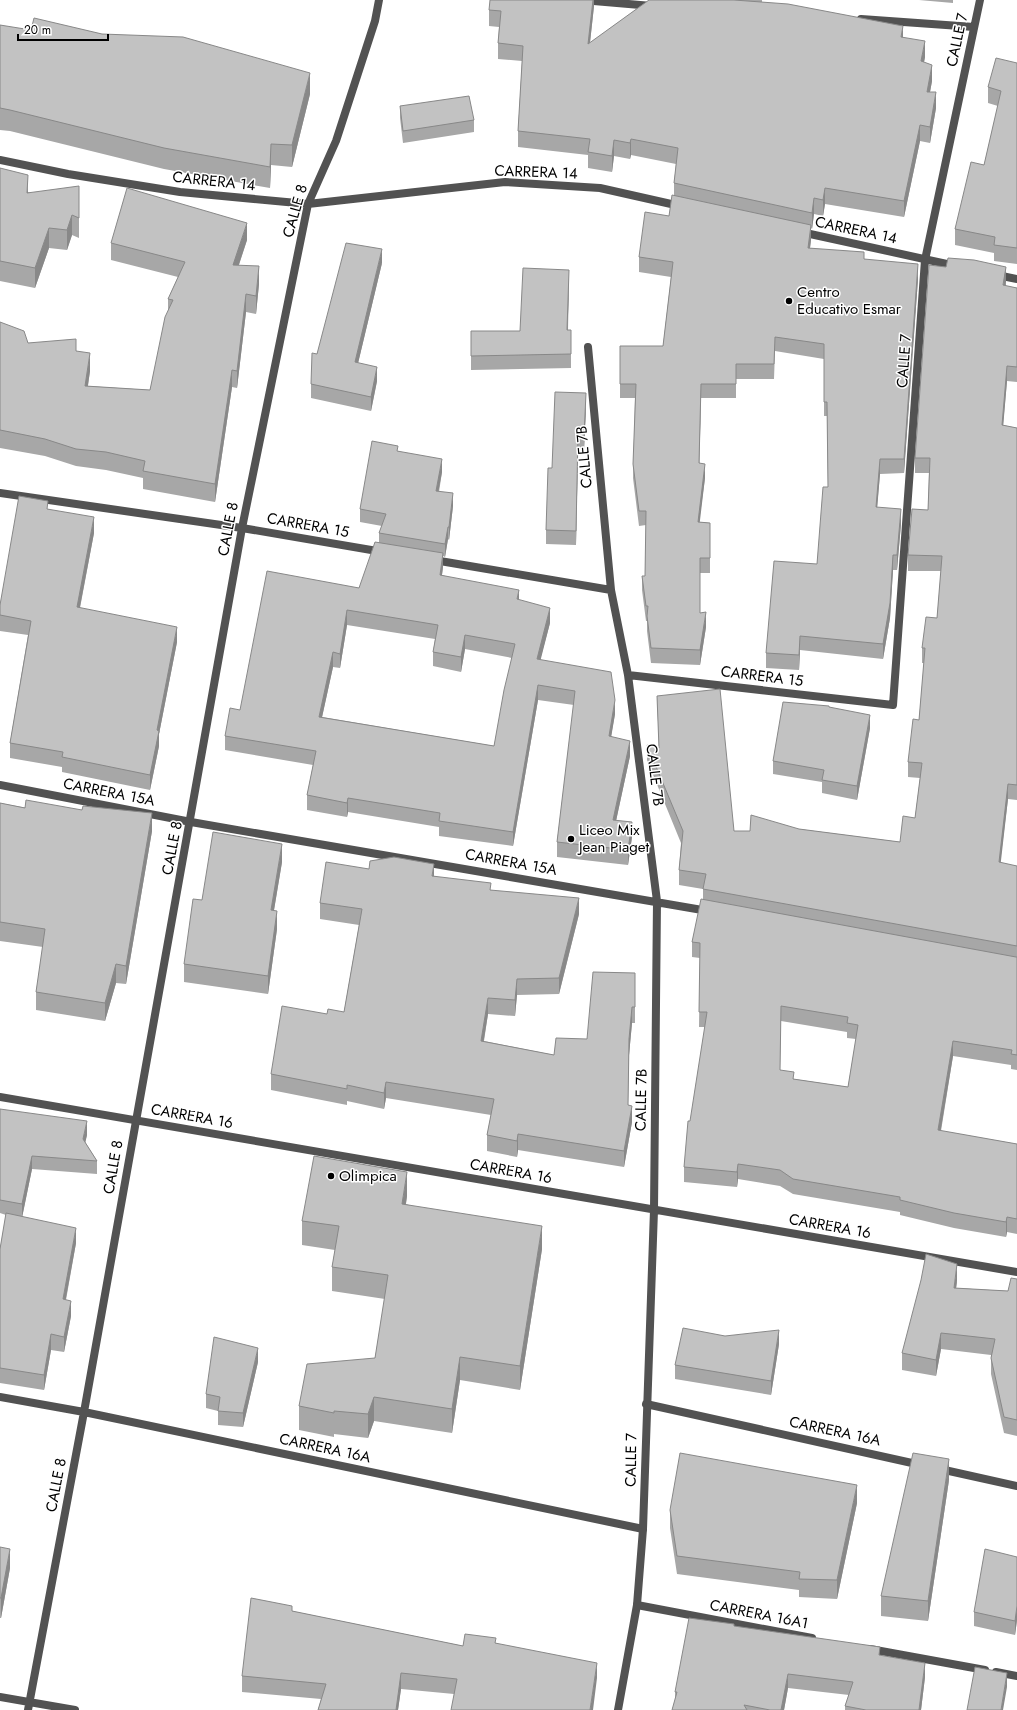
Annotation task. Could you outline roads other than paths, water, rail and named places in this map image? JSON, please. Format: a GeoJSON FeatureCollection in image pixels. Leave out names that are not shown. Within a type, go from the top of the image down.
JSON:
{"type":"FeatureCollection","features":[{"type":"Feature","properties":{"kind":"street","name":"CALLE 8"},"geometry":{"type":"LineString","coordinates":[[28,1710],[84,1412],[135,1120],[191,822],[242,528],[308,204],[336,141],[375,21],[379,0]]}},
{"type":"Feature","properties":{"kind":"street"},"geometry":{"type":"LineString","coordinates":[[582,0],[660,6]]}},
{"type":"Feature","properties":{"kind":"street","name":"CALLE 7"},"geometry":{"type":"LineString","coordinates":[[893,705],[925,260],[980,0]]}},
{"type":"Feature","properties":{"kind":"street"},"geometry":{"type":"LineString","coordinates":[[849,19],[974,27]]}},
{"type":"Feature","properties":{"kind":"street","name":"CARRERA 14"},"geometry":{"type":"LineString","coordinates":[[0,160],[68,174],[180,192],[308,204],[505,182],[600,188],[685,207]]}},
{"type":"Feature","properties":{"kind":"street","name":"CARRERA 14"},"geometry":{"type":"LineString","coordinates":[[794,231],[963,268]]}},
{"type":"Feature","properties":{"kind":"street"},"geometry":{"type":"LineString","coordinates":[[986,273],[1017,279]]}},
{"type":"Feature","properties":{"kind":"street","name":"CALLE 7B"},"geometry":{"type":"LineString","coordinates":[[588,347],[610,590],[628,675],[657,901],[654,1210]]}},
{"type":"Feature","properties":{"kind":"street","name":"CARRERA 15"},"geometry":{"type":"LineString","coordinates":[[0,493],[242,528],[391,553]]}},
{"type":"Feature","properties":{"kind":"street"},"geometry":{"type":"LineString","coordinates":[[422,559],[610,590]]}},
{"type":"Feature","properties":{"kind":"street","name":"CARRERA 15"},"geometry":{"type":"LineString","coordinates":[[628,675],[893,705]]}},
{"type":"Feature","properties":{"kind":"street","name":"CARRERA 15A"},"geometry":{"type":"LineString","coordinates":[[0,785],[191,822],[720,913]]}},
{"type":"Feature","properties":{"kind":"street","name":"CARRERA 16"},"geometry":{"type":"LineString","coordinates":[[0,1097],[1017,1272]]}},
{"type":"Feature","properties":{"kind":"street","name":"CALLE 7"},"geometry":{"type":"LineString","coordinates":[[618,1710],[637,1605],[643,1529],[646,1404],[654,1210]]}},
{"type":"Feature","properties":{"kind":"street","name":"CARRERA 16A"},"geometry":{"type":"LineString","coordinates":[[0,1397],[84,1412],[643,1529]]}},
{"type":"Feature","properties":{"kind":"street","name":"CARRERA 16A"},"geometry":{"type":"LineString","coordinates":[[646,1404],[1017,1486]]}},
{"type":"Feature","properties":{"kind":"street","name":"CARRERA 16A1"},"geometry":{"type":"LineString","coordinates":[[637,1605],[823,1640]]}},
{"type":"Feature","properties":{"kind":"street"},"geometry":{"type":"LineString","coordinates":[[862,1647],[1017,1676]]}},
{"type":"Feature","properties":{"kind":"street"},"geometry":{"type":"LineString","coordinates":[[0,1697],[75,1710]]}},
{"type":"Feature","properties":{"kind":"place","name":"Centro Educativo Esmar"},"geometry":{"type":"Point","coordinates":[789,301]}},
{"type":"Feature","properties":{"kind":"place","name":"Liceo Mix Jean Piaget"},"geometry":{"type":"Point","coordinates":[571,839]}},
{"type":"Feature","properties":{"kind":"place","name":"Olimpica"},"geometry":{"type":"Point","coordinates":[331,1176]}}]}
